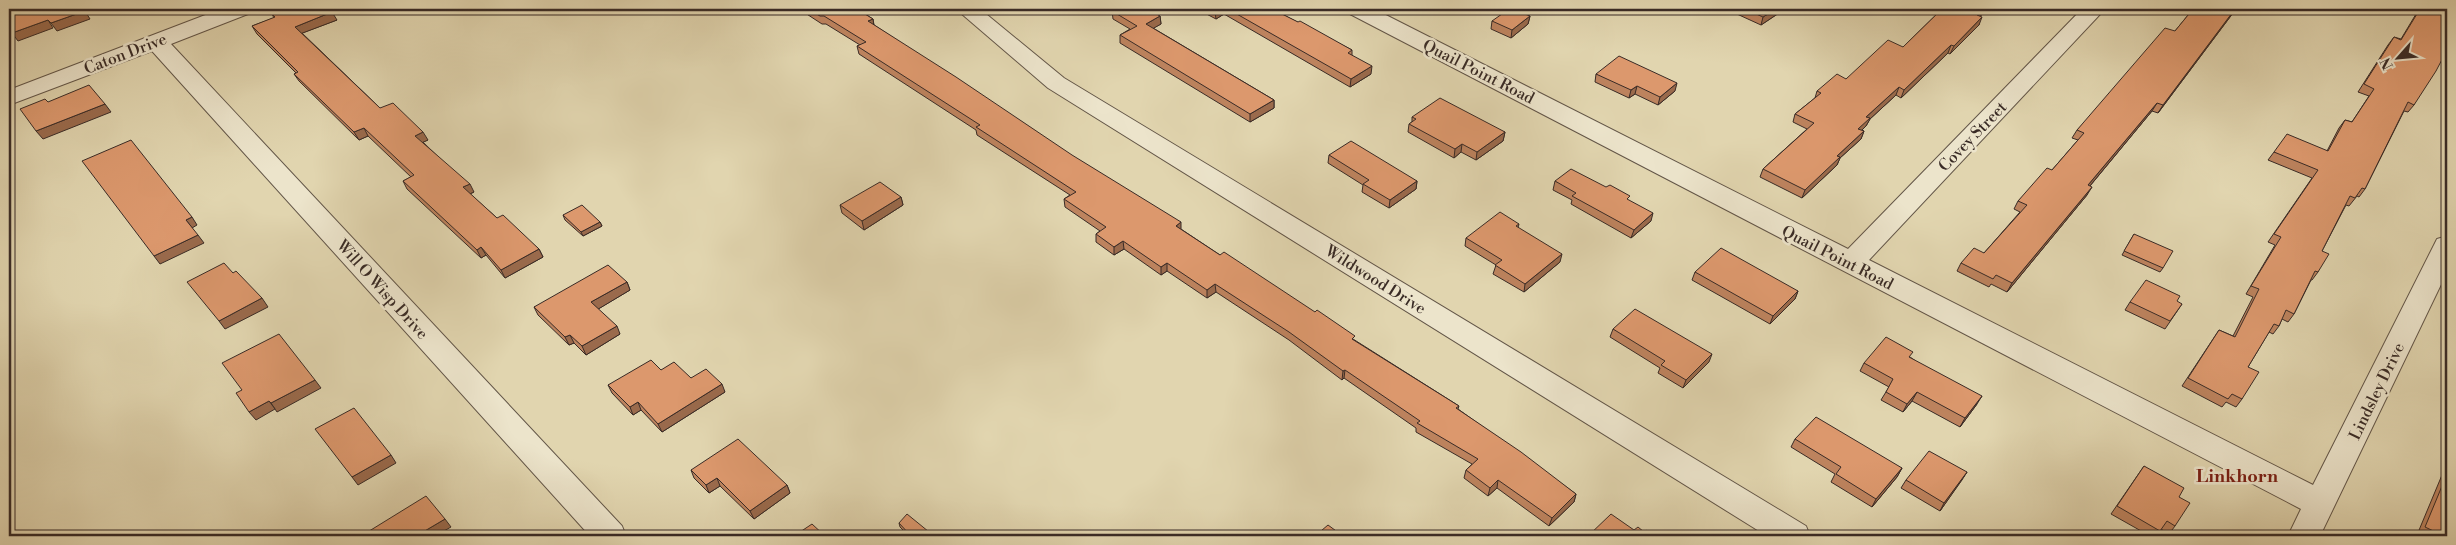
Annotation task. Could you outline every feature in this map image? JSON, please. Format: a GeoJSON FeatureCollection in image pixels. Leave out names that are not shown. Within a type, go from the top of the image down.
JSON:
{"type":"FeatureCollection","features":[{"type":"Feature","properties":{"kind":"street","name":"Caton Drive"},"geometry":{"type":"LineString","coordinates":[[9,98],[240,9]]}},
{"type":"Feature","properties":{"kind":"street","name":"Wildwood Drive"},"geometry":{"type":"LineString","coordinates":[[967,9],[1056,83],[1794,536]]}},
{"type":"Feature","properties":{"kind":"street","name":"Quail Point Road"},"geometry":{"type":"LineString","coordinates":[[1358,9],[2320,504]]}},
{"type":"Feature","properties":{"kind":"street","name":"Covey Street"},"geometry":{"type":"LineString","coordinates":[[1850,263],[2094,9]]}},
{"type":"Feature","properties":{"kind":"street","name":"Will O Wisp Drive"},"geometry":{"type":"LineString","coordinates":[[156,41],[610,536]]}},
{"type":"Feature","properties":{"kind":"street","name":"Lindsley Drive"},"geometry":{"type":"LineString","coordinates":[[2304,536],[2447,245]]}},
{"type":"Feature","properties":{"kind":"building"},"geometry":{"type":"Polygon","coordinates":[[[25,9],[83,9],[85,11],[51,23],[48,20],[12,33],[9,29],[9,14],[25,9]]]}},
{"type":"Feature","properties":{"kind":"building"},"geometry":{"type":"Polygon","coordinates":[[[287,9],[329,9],[332,12],[295,27],[380,108],[393,103],[423,132],[415,136],[470,184],[463,187],[497,218],[503,215],[539,249],[501,270],[481,247],[477,250],[403,181],[414,175],[364,128],[354,132],[294,74],[298,72],[252,26],[275,17],[272,14],[287,9]]]}},
{"type":"Feature","properties":{"kind":"building"},"geometry":{"type":"Polygon","coordinates":[[[808,9],[857,9],[873,19],[868,21],[956,77],[1072,155],[1181,222],[1176,226],[1220,255],[1224,252],[1315,312],[1317,310],[1355,336],[1352,339],[1459,406],[1456,408],[1521,452],[1576,494],[1552,518],[1498,480],[1490,488],[1466,470],[1478,459],[1417,423],[1420,421],[1215,284],[1207,290],[1167,263],[1161,267],[1123,241],[1114,247],[1096,234],[1106,227],[1064,199],[1076,192],[976,127],[980,125],[857,46],[866,42],[824,16],[820,16],[808,9]]]}},
{"type":"Feature","properties":{"kind":"building"},"geometry":{"type":"Polygon","coordinates":[[[1117,9],[1148,9],[1160,16],[1146,24],[1274,100],[1250,114],[1120,35],[1137,26],[1112,11],[1117,9]]]}},
{"type":"Feature","properties":{"kind":"building"},"geometry":{"type":"Polygon","coordinates":[[[1210,9],[1221,9],[1215,12],[1210,9]]]}},
{"type":"Feature","properties":{"kind":"building"},"geometry":{"type":"Polygon","coordinates":[[[1228,9],[1272,9],[1298,22],[1300,21],[1352,50],[1348,53],[1372,66],[1351,79],[1228,9]]]}},
{"type":"Feature","properties":{"kind":"building"},"geometry":{"type":"Polygon","coordinates":[[[1509,9],[1530,16],[1512,30],[1492,21],[1509,9]]]}},
{"type":"Feature","properties":{"kind":"building"},"geometry":{"type":"Polygon","coordinates":[[[1745,9],[1776,9],[1763,17],[1745,9]]]}},
{"type":"Feature","properties":{"kind":"building"},"geometry":{"type":"Polygon","coordinates":[[[1942,9],[1983,9],[1977,15],[1982,17],[1954,46],[1951,45],[1904,90],[1899,87],[1866,117],[1870,118],[1858,129],[1864,131],[1805,190],[1763,169],[1814,123],[1795,114],[1821,93],[1817,91],[1837,74],[1846,79],[1888,40],[1903,47],[1942,9]]]}},
{"type":"Feature","properties":{"kind":"building"},"geometry":{"type":"Polygon","coordinates":[[[2193,9],[2235,9],[2163,105],[2157,103],[2088,185],[2092,187],[2012,283],[1996,275],[1993,279],[1961,263],[1974,248],[1984,253],[2027,205],[2018,201],[2047,168],[2052,170],[2084,133],[2077,130],[2165,28],[2175,31],[2193,9]]]}},
{"type":"Feature","properties":{"kind":"building"},"geometry":{"type":"Polygon","coordinates":[[[2420,9],[2447,9],[2447,50],[2414,105],[2408,102],[2365,189],[2362,188],[2355,198],[2350,196],[2322,251],[2329,254],[2318,272],[2315,271],[2294,314],[2286,310],[2279,326],[2274,324],[2248,367],[2259,372],[2242,399],[2232,394],[2228,399],[2188,378],[2219,330],[2235,337],[2259,289],[2251,286],[2281,237],[2274,234],[2318,170],[2274,152],[2287,134],[2328,151],[2345,120],[2352,122],[2374,89],[2364,84],[2394,37],[2401,40],[2420,9]]]}},
{"type":"Feature","properties":{"kind":"building"},"geometry":{"type":"Polygon","coordinates":[[[1619,56],[1677,83],[1660,97],[1637,86],[1631,90],[1596,74],[1619,56]]]}},
{"type":"Feature","properties":{"kind":"building"},"geometry":{"type":"Polygon","coordinates":[[[89,85],[105,104],[36,131],[20,109],[45,99],[48,102],[89,85]]]}},
{"type":"Feature","properties":{"kind":"building"},"geometry":{"type":"Polygon","coordinates":[[[1440,98],[1505,132],[1477,152],[1462,144],[1455,149],[1409,124],[1416,119],[1412,117],[1440,98]]]}},
{"type":"Feature","properties":{"kind":"building"},"geometry":{"type":"Polygon","coordinates":[[[131,140],[192,217],[186,220],[198,235],[154,256],[82,161],[131,140]]]}},
{"type":"Feature","properties":{"kind":"building"},"geometry":{"type":"Polygon","coordinates":[[[1351,141],[1417,181],[1390,200],[1363,184],[1369,180],[1329,155],[1351,141]]]}},
{"type":"Feature","properties":{"kind":"building"},"geometry":{"type":"Polygon","coordinates":[[[1571,169],[1606,187],[1610,185],[1630,196],[1627,199],[1653,213],[1634,230],[1572,196],[1576,193],[1555,181],[1571,169]]]}},
{"type":"Feature","properties":{"kind":"building"},"geometry":{"type":"Polygon","coordinates":[[[880,182],[901,197],[862,221],[840,205],[880,182]]]}},
{"type":"Feature","properties":{"kind":"building"},"geometry":{"type":"Polygon","coordinates":[[[582,205],[600,222],[581,232],[563,215],[582,205]]]}},
{"type":"Feature","properties":{"kind":"building"},"geometry":{"type":"Polygon","coordinates":[[[1500,212],[1519,224],[1516,226],[1562,254],[1525,284],[1495,265],[1502,260],[1466,238],[1500,212]]]}},
{"type":"Feature","properties":{"kind":"building"},"geometry":{"type":"Polygon","coordinates":[[[2134,234],[2173,251],[2163,268],[2124,251],[2134,234]]]}},
{"type":"Feature","properties":{"kind":"building"},"geometry":{"type":"Polygon","coordinates":[[[1721,248],[1798,291],[1773,316],[1695,272],[1721,248]]]}},
{"type":"Feature","properties":{"kind":"building"},"geometry":{"type":"Polygon","coordinates":[[[224,263],[233,273],[236,271],[262,298],[219,321],[187,282],[224,263]]]}},
{"type":"Feature","properties":{"kind":"building"},"geometry":{"type":"Polygon","coordinates":[[[608,265],[627,282],[591,302],[617,326],[582,346],[570,335],[565,337],[534,307],[608,265]]]}},
{"type":"Feature","properties":{"kind":"building"},"geometry":{"type":"Polygon","coordinates":[[[2146,280],[2180,296],[2177,301],[2182,304],[2170,321],[2130,302],[2146,280]]]}},
{"type":"Feature","properties":{"kind":"building"},"geometry":{"type":"Polygon","coordinates":[[[1635,309],[1712,354],[1686,380],[1661,365],[1665,361],[1613,329],[1635,309]]]}},
{"type":"Feature","properties":{"kind":"building"},"geometry":{"type":"Polygon","coordinates":[[[279,334],[315,380],[249,412],[236,393],[242,390],[222,363],[279,334]]]}},
{"type":"Feature","properties":{"kind":"building"},"geometry":{"type":"Polygon","coordinates":[[[1886,337],[1913,352],[1909,357],[1982,396],[1965,418],[1917,392],[1907,404],[1886,392],[1893,379],[1864,363],[1886,337]]]}},
{"type":"Feature","properties":{"kind":"building"},"geometry":{"type":"Polygon","coordinates":[[[651,360],[661,370],[674,362],[691,378],[706,369],[722,384],[658,424],[638,402],[630,407],[608,385],[651,360]]]}},
{"type":"Feature","properties":{"kind":"building"},"geometry":{"type":"Polygon","coordinates":[[[354,408],[391,455],[352,477],[315,429],[354,408]]]}},
{"type":"Feature","properties":{"kind":"building"},"geometry":{"type":"Polygon","coordinates":[[[1816,417],[1902,468],[1876,499],[1836,474],[1841,467],[1795,439],[1816,417]]]}},
{"type":"Feature","properties":{"kind":"building"},"geometry":{"type":"Polygon","coordinates":[[[738,439],[787,485],[750,511],[717,478],[706,485],[691,470],[738,439]]]}},
{"type":"Feature","properties":{"kind":"building"},"geometry":{"type":"Polygon","coordinates":[[[1929,451],[1967,472],[1944,503],[1906,480],[1929,451]]]}},
{"type":"Feature","properties":{"kind":"building"},"geometry":{"type":"Polygon","coordinates":[[[2144,466],[2184,488],[2179,497],[2190,503],[2175,526],[2167,521],[2160,531],[2117,506],[2144,466]]]}},
{"type":"Feature","properties":{"kind":"building"},"geometry":{"type":"Polygon","coordinates":[[[2447,474],[2447,536],[2444,536],[2425,527],[2447,474]]]}},
{"type":"Feature","properties":{"kind":"building"},"geometry":{"type":"Polygon","coordinates":[[[426,496],[445,519],[423,532],[427,536],[368,536],[366,533],[426,496]]]}},
{"type":"Feature","properties":{"kind":"building"},"geometry":{"type":"Polygon","coordinates":[[[907,514],[934,536],[911,536],[899,523],[907,514]]]}},
{"type":"Feature","properties":{"kind":"building"},"geometry":{"type":"Polygon","coordinates":[[[1611,514],[1634,530],[1638,527],[1644,532],[1646,530],[1653,536],[1588,536],[1611,514]]]}},
{"type":"Feature","properties":{"kind":"building"},"geometry":{"type":"Polygon","coordinates":[[[812,524],[825,536],[794,536],[812,524]]]}},
{"type":"Feature","properties":{"kind":"building"},"geometry":{"type":"Polygon","coordinates":[[[1328,525],[1343,536],[1315,536],[1328,525]]]}},
{"type":"Feature","properties":{"kind":"district","name":"Linkhorn"},"geometry":{"type":"Point","coordinates":[2237,476]}}]}
